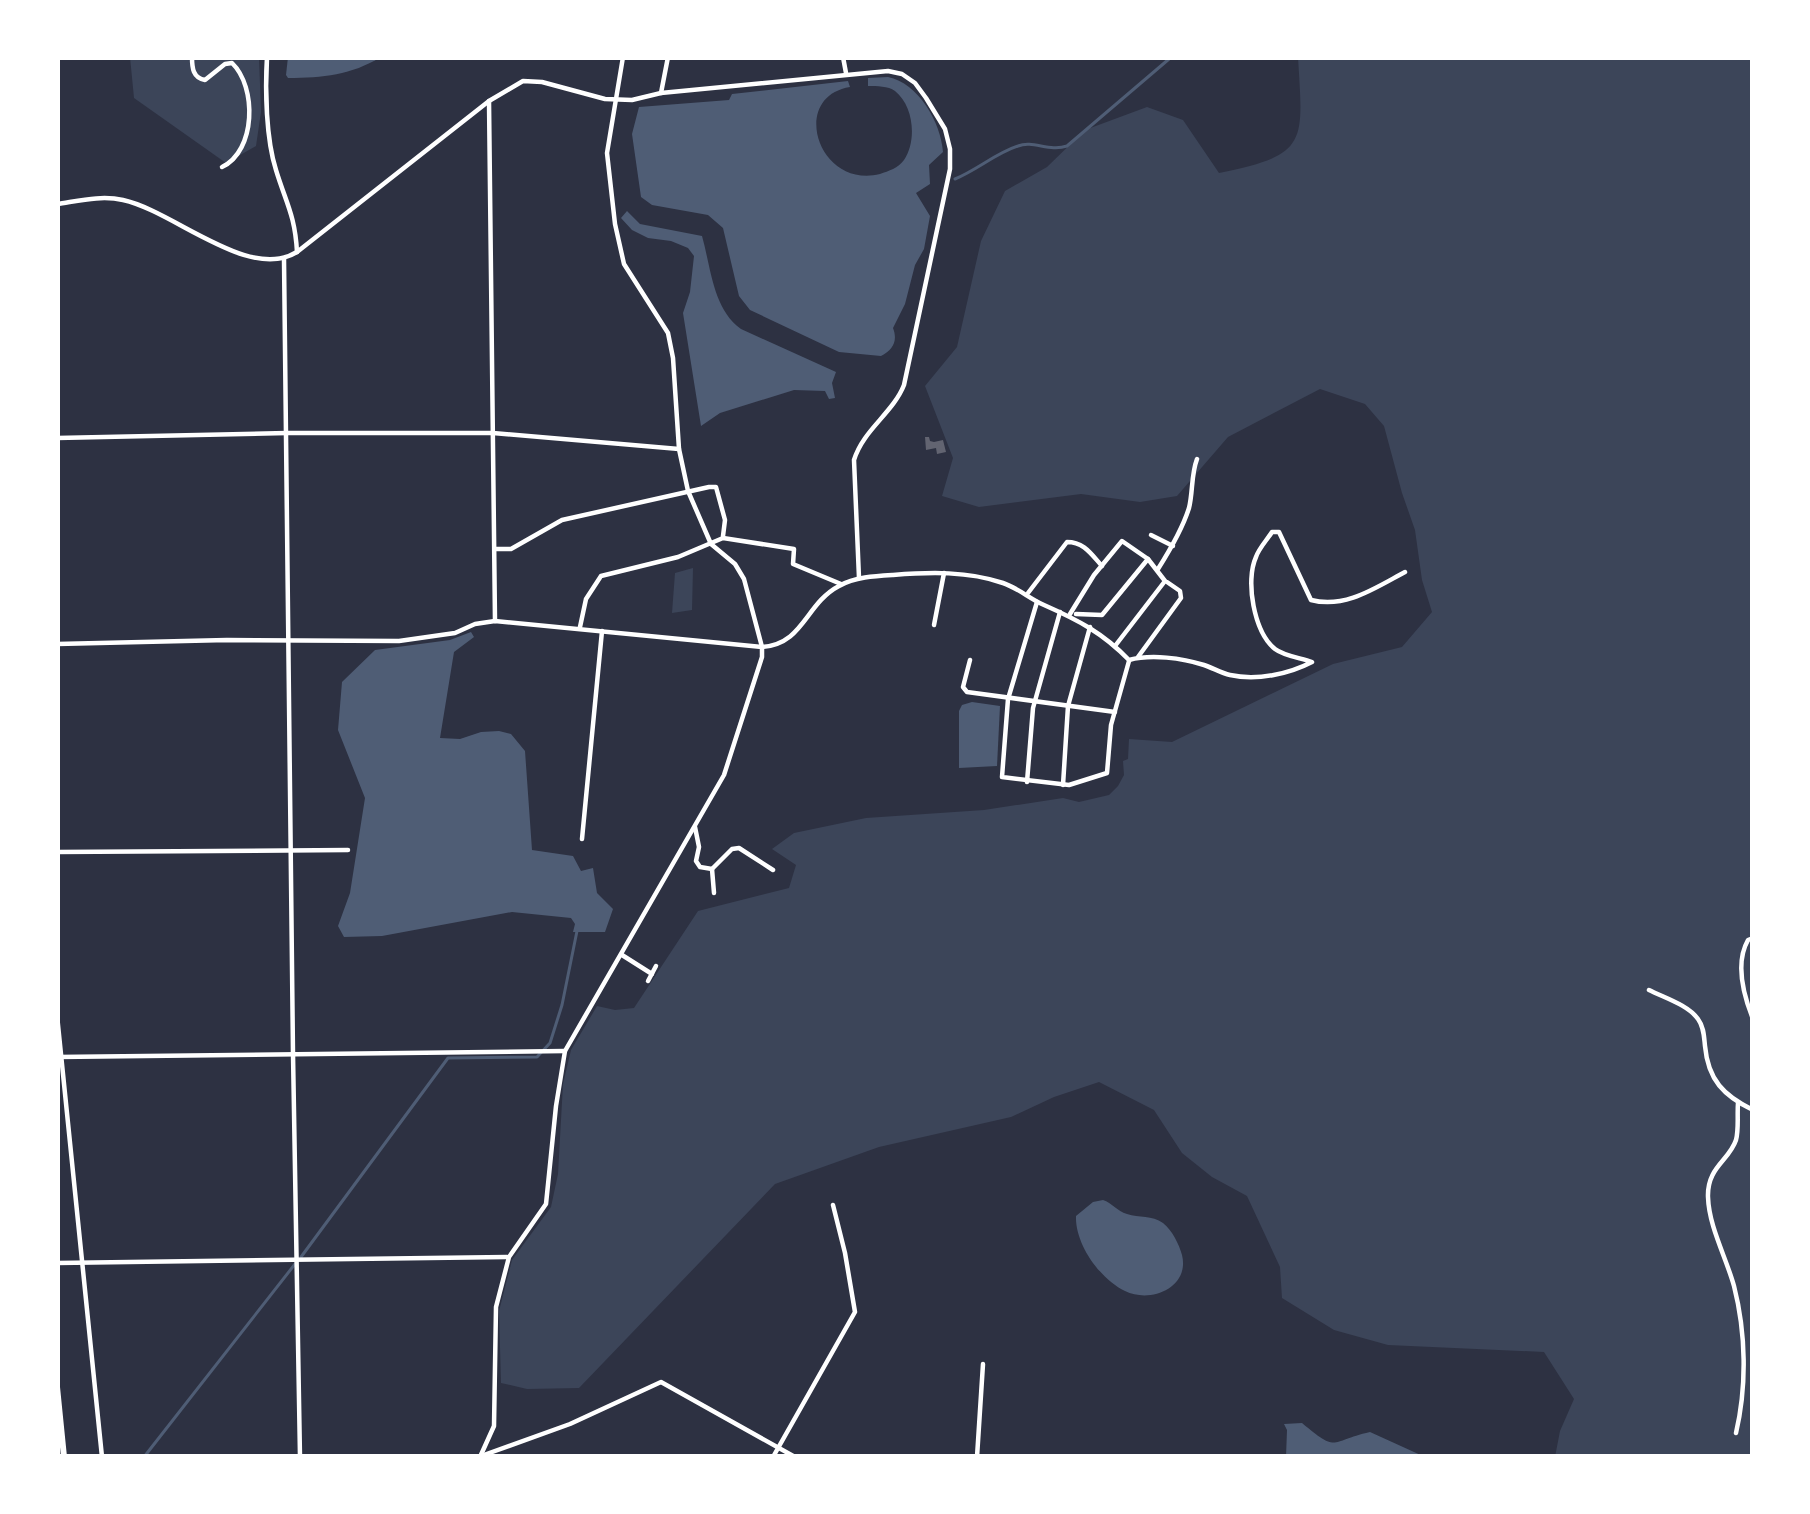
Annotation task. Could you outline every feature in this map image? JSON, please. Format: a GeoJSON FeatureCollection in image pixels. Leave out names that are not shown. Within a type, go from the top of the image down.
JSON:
{"type":"FeatureCollection","features":[{"type":"Feature","properties":{"kind":"street"},"geometry":{"type":"LineString","coordinates":[[192,57],[194,74],[206,80],[232,63],[249,94],[242,148],[223,166]]}},
{"type":"Feature","properties":{"kind":"street"},"geometry":{"type":"LineString","coordinates":[[267,57],[271,147],[293,216],[296,252]]}},
{"type":"Feature","properties":{"kind":"street"},"geometry":{"type":"LineString","coordinates":[[479,1457],[494,1426],[496,1307],[509,1257],[546,1204],[566,1051],[724,775],[762,657],[744,579],[735,564],[711,544],[688,490],[679,449],[668,332],[624,264],[607,153],[622,57]]}},
{"type":"Feature","properties":{"kind":"street"},"geometry":{"type":"LineString","coordinates":[[661,93],[668,57]]}},
{"type":"Feature","properties":{"kind":"street"},"geometry":{"type":"LineString","coordinates":[[843,57],[846,74]]}},
{"type":"Feature","properties":{"kind":"street"},"geometry":{"type":"LineString","coordinates":[[57,204],[124,200],[244,256],[284,259],[514,84],[532,80],[616,100],[846,74],[902,74],[915,83],[945,129],[950,169],[904,385],[861,443],[854,460],[860,578]]}},
{"type":"Feature","properties":{"kind":"street"},"geometry":{"type":"LineString","coordinates":[[490,101],[495,621]]}},
{"type":"Feature","properties":{"kind":"street"},"geometry":{"type":"LineString","coordinates":[[284,259],[301,1457]]}},
{"type":"Feature","properties":{"kind":"street"},"geometry":{"type":"LineString","coordinates":[[57,438],[493,434],[679,449]]}},
{"type":"Feature","properties":{"kind":"street"},"geometry":{"type":"LineString","coordinates":[[1158,569],[1190,505],[1198,460]]}},
{"type":"Feature","properties":{"kind":"street"},"geometry":{"type":"LineString","coordinates":[[495,549],[511,549],[562,520],[716,487],[725,520],[723,538]]}},
{"type":"Feature","properties":{"kind":"street"},"geometry":{"type":"LineString","coordinates":[[1129,660],[1202,664],[1233,676],[1286,673],[1312,662],[1277,651],[1256,618],[1252,568],[1272,532],[1279,532],[1316,602],[1354,598],[1405,572]]}},
{"type":"Feature","properties":{"kind":"street"},"geometry":{"type":"LineString","coordinates":[[1151,535],[1172,545]]}},
{"type":"Feature","properties":{"kind":"street"},"geometry":{"type":"LineString","coordinates":[[579,629],[586,599],[601,576],[662,562],[723,538],[794,549],[793,564],[841,584]]}},
{"type":"Feature","properties":{"kind":"street"},"geometry":{"type":"LineString","coordinates":[[1027,595],[1067,542],[1086,548],[1102,566]]}},
{"type":"Feature","properties":{"kind":"street"},"geometry":{"type":"LineString","coordinates":[[1070,614],[1122,542],[1148,559],[1180,591],[1181,598],[1138,657]]}},
{"type":"Feature","properties":{"kind":"street"},"geometry":{"type":"LineString","coordinates":[[57,644],[399,641],[495,621],[777,646],[793,637],[806,616],[841,584],[860,578],[944,573],[1002,582],[1070,614],[1102,615],[1148,559]]}},
{"type":"Feature","properties":{"kind":"street"},"geometry":{"type":"LineString","coordinates":[[934,625],[944,573]]}},
{"type":"Feature","properties":{"kind":"street"},"geometry":{"type":"LineString","coordinates":[[1115,646],[1165,581]]}},
{"type":"Feature","properties":{"kind":"street"},"geometry":{"type":"LineString","coordinates":[[1037,602],[1008,699],[1002,777],[1069,785],[1107,773],[1111,725],[1129,660]]}},
{"type":"Feature","properties":{"kind":"street"},"geometry":{"type":"LineString","coordinates":[[1028,782],[1034,702],[1060,611]]}},
{"type":"Feature","properties":{"kind":"street"},"geometry":{"type":"LineString","coordinates":[[1070,614],[1129,660]]}},
{"type":"Feature","properties":{"kind":"street"},"geometry":{"type":"LineString","coordinates":[[1063,784],[1068,706],[1090,627]]}},
{"type":"Feature","properties":{"kind":"street"},"geometry":{"type":"LineString","coordinates":[[582,839],[602,631]]}},
{"type":"Feature","properties":{"kind":"street"},"geometry":{"type":"LineString","coordinates":[[970,661],[963,687],[968,692],[1115,712]]}},
{"type":"Feature","properties":{"kind":"street"},"geometry":{"type":"LineString","coordinates":[[983,694],[986,681]]}},
{"type":"Feature","properties":{"kind":"street"},"geometry":{"type":"LineString","coordinates":[[694,827],[699,847],[696,861],[712,869]]}},
{"type":"Feature","properties":{"kind":"street"},"geometry":{"type":"LineString","coordinates":[[714,893],[712,869],[732,849],[739,848],[773,870]]}},
{"type":"Feature","properties":{"kind":"street"},"geometry":{"type":"LineString","coordinates":[[57,852],[348,850]]}},
{"type":"Feature","properties":{"kind":"street"},"geometry":{"type":"LineString","coordinates":[[1753,938],[1740,953],[1753,1019]]}},
{"type":"Feature","properties":{"kind":"street"},"geometry":{"type":"LineString","coordinates":[[622,956],[650,978],[656,966]]}},
{"type":"Feature","properties":{"kind":"street"},"geometry":{"type":"LineString","coordinates":[[1649,990],[1696,1016],[1714,1081],[1732,1101],[1753,1110]]}},
{"type":"Feature","properties":{"kind":"street"},"geometry":{"type":"LineString","coordinates":[[57,1015],[102,1457]]}},
{"type":"Feature","properties":{"kind":"street"},"geometry":{"type":"LineString","coordinates":[[59,1057],[566,1051]]}},
{"type":"Feature","properties":{"kind":"street"},"geometry":{"type":"LineString","coordinates":[[1736,1433],[1743,1331],[1708,1186],[1736,1138],[1738,1103]]}},
{"type":"Feature","properties":{"kind":"street"},"geometry":{"type":"LineString","coordinates":[[773,1457],[855,1312],[833,1205]]}},
{"type":"Feature","properties":{"kind":"street"},"geometry":{"type":"LineString","coordinates":[[57,1262],[509,1257]]}},
{"type":"Feature","properties":{"kind":"street"},"geometry":{"type":"LineString","coordinates":[[976,1457],[983,1364]]}},
{"type":"Feature","properties":{"kind":"street"},"geometry":{"type":"LineString","coordinates":[[479,1457],[570,1424],[661,1382],[795,1457]]}},
{"type":"Feature","properties":{"kind":"street"},"geometry":{"type":"LineString","coordinates":[[57,1387],[64,1457]]}},
{"type":"Feature","properties":{"kind":"shaded area"},"geometry":{"type":"Polygon","coordinates":[[[130,57],[259,57],[261,112],[256,146],[226,163],[134,98],[130,57]]]}},
{"type":"Feature","properties":{"kind":"shaded area"},"geometry":{"type":"Polygon","coordinates":[[[288,57],[381,57],[336,74],[288,78],[288,57]]]}},
{"type":"Feature","properties":{"kind":"shaded area"},"geometry":{"type":"Polygon","coordinates":[[[1298,57],[1753,57],[1753,1457],[1555,1457],[1574,1399],[1544,1352],[1388,1345],[1334,1330],[1282,1298],[1280,1267],[1247,1196],[1182,1153],[1154,1110],[1099,1082],[1011,1117],[879,1147],[775,1184],[579,1388],[527,1389],[501,1383],[499,1311],[512,1260],[551,1207],[558,1174],[563,1084],[571,1050],[597,1006],[634,1008],[698,911],[789,888],[796,865],[772,849],[794,833],[866,818],[984,810],[1063,798],[1079,802],[1109,795],[1124,775],[1129,739],[1172,742],[1333,664],[1402,647],[1432,612],[1415,530],[1384,426],[1365,404],[1320,389],[1228,437],[1177,496],[1140,502],[1081,494],[979,507],[942,496],[953,458],[925,386],[957,347],[981,241],[1005,191],[1047,167],[1085,130],[1147,107],[1183,120],[1219,173],[1270,159],[1285,151],[1299,127],[1298,57]]]}},
{"type":"Feature","properties":{"kind":"shaded area"},"geometry":{"type":"Polygon","coordinates":[[[888,77],[918,95],[938,128],[943,152],[929,165],[930,184],[916,193],[930,216],[924,249],[893,328],[893,345],[881,356],[839,352],[750,310],[739,296],[723,228],[708,215],[652,205],[641,197],[632,134],[639,107],[729,100],[732,94],[848,81],[850,87],[831,94],[820,107],[819,140],[841,168],[858,175],[880,174],[904,160],[912,134],[910,114],[901,97],[889,88],[868,86],[868,78],[888,77]]]}},
{"type":"Feature","properties":{"kind":"shaded area"},"geometry":{"type":"Polygon","coordinates":[[[627,211],[640,224],[702,236],[714,287],[732,321],[836,372],[835,398],[829,399],[825,391],[794,390],[720,413],[701,426],[683,313],[694,256],[688,248],[632,230],[621,218],[627,211]]]}},
{"type":"Feature","properties":{"kind":"shaded area"},"geometry":{"type":"Polygon","coordinates":[[[693,568],[692,610],[672,613],[675,573],[693,568]]]}},
{"type":"Feature","properties":{"kind":"shaded area"},"geometry":{"type":"Polygon","coordinates":[[[471,632],[474,637],[454,652],[440,738],[460,739],[481,732],[511,734],[525,751],[532,850],[573,856],[581,871],[593,868],[597,893],[613,909],[605,932],[573,932],[571,918],[512,912],[382,936],[344,937],[338,926],[350,893],[365,798],[338,730],[342,682],[375,650],[450,640],[471,632]]]}},
{"type":"Feature","properties":{"kind":"shaded area"},"geometry":{"type":"Polygon","coordinates":[[[972,702],[1000,706],[997,766],[959,768],[959,711],[972,702]]]}},
{"type":"Feature","properties":{"kind":"shaded area"},"geometry":{"type":"Polygon","coordinates":[[[1103,1200],[1127,1214],[1159,1220],[1169,1229],[1183,1266],[1174,1284],[1157,1294],[1135,1294],[1098,1269],[1084,1249],[1076,1216],[1103,1200]]]}},
{"type":"Feature","properties":{"kind":"shaded area"},"geometry":{"type":"Polygon","coordinates":[[[1302,1423],[1329,1442],[1370,1432],[1425,1457],[1286,1457],[1284,1424],[1302,1423]]]}},
{"type":"Feature","properties":{"kind":"building"},"geometry":{"type":"Polygon","coordinates":[[[925,437],[943,440],[946,452],[926,450],[925,437]]]}},
{"type":"Feature","properties":{"kind":"waterway"},"geometry":{"type":"LineString","coordinates":[[955,179],[1018,146],[1067,146],[1169,59]]}},
{"type":"Feature","properties":{"kind":"waterway"},"geometry":{"type":"LineString","coordinates":[[301,1257],[448,1058],[537,1057],[550,1043],[577,931]]}},
{"type":"Feature","properties":{"kind":"waterway"},"geometry":{"type":"LineString","coordinates":[[144,1457],[295,1264]]}}]}
